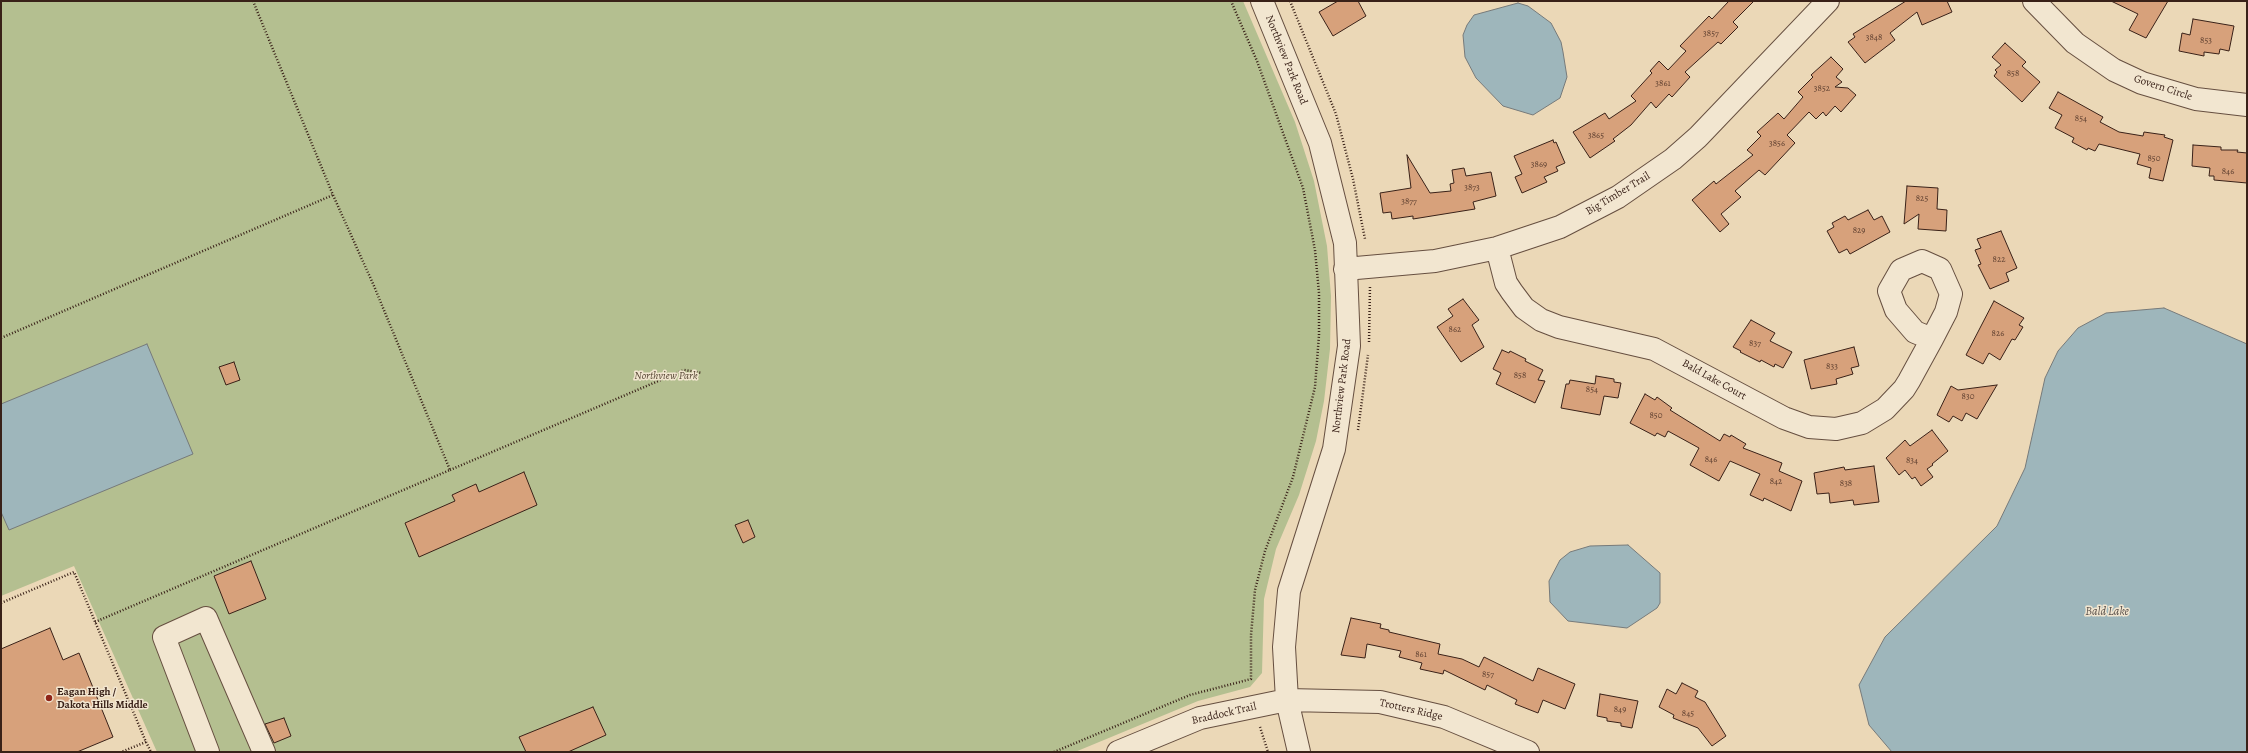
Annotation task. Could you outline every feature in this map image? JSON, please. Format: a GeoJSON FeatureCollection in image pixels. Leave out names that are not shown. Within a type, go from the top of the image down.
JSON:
{"type":"FeatureCollection","features":[{"type":"Feature","properties":{"kind":"street","name":"Northview Park Road"},"geometry":{"type":"LineString","coordinates":[[1262,1],[1320,143],[1345,243],[1349,346],[1334,449],[1289,591],[1284,647],[1287,700],[1299,752]]}},
{"type":"Feature","properties":{"kind":"street","name":"Big Timber Trail"},"geometry":{"type":"LineString","coordinates":[[1345,269],[1435,261],[1497,248],[1535,236],[1590,213],[1652,175],[1698,137],[1828,1]]}},
{"type":"Feature","properties":{"kind":"street","name":"Govern Circle"},"geometry":{"type":"LineString","coordinates":[[2034,1],[2075,43],[2114,70],[2142,83],[2196,99],[2247,105]]}},
{"type":"Feature","properties":{"kind":"street","name":"Bald Lake Court"},"geometry":{"type":"LineString","coordinates":[[1497,248],[1506,283],[1524,308],[1541,320],[1559,327],[1654,349],[1784,418],[1809,427],[1827,429],[1844,428],[1862,423],[1882,412],[1904,389],[1932,339]]}},
{"type":"Feature","properties":{"kind":"street"},"geometry":{"type":"LineString","coordinates":[[205,751],[164,637],[206,618],[264,752]]}},
{"type":"Feature","properties":{"kind":"street","name":"Braddock Trail"},"geometry":{"type":"LineString","coordinates":[[1118,752],[1200,718],[1287,700]]}},
{"type":"Feature","properties":{"kind":"street","name":"Trotters Ridge"},"geometry":{"type":"LineString","coordinates":[[1287,700],[1380,702],[1444,716],[1528,752]]}},
{"type":"Feature","properties":{"kind":"path"},"geometry":{"type":"LineString","coordinates":[[253,1],[333,195],[374,286],[450,470]]}},
{"type":"Feature","properties":{"kind":"path"},"geometry":{"type":"LineString","coordinates":[[1054,752],[1190,695],[1251,679],[1251,635],[1255,590],[1265,551],[1292,477],[1315,387],[1319,335],[1319,293],[1315,250],[1303,188],[1257,61],[1231,1]]}},
{"type":"Feature","properties":{"kind":"path"},"geometry":{"type":"LineString","coordinates":[[1,338],[333,195]]}},
{"type":"Feature","properties":{"kind":"path"},"geometry":{"type":"LineString","coordinates":[[95,622],[684,370],[702,374]]}},
{"type":"Feature","properties":{"kind":"path"},"geometry":{"type":"LineString","coordinates":[[1,602],[74,572],[151,752]]}},
{"type":"Feature","properties":{"kind":"path"},"geometry":{"type":"LineString","coordinates":[[1260,727],[1268,752]]}},
{"type":"Feature","properties":{"kind":"path"},"geometry":{"type":"LineString","coordinates":[[121,752],[146,742]]}},
{"type":"Feature","properties":{"kind":"green space","name":"Northview Park"},"geometry":{"type":"Polygon","coordinates":[[[1,1],[1243,1],[1295,122],[1314,181],[1327,246],[1331,296],[1330,349],[1324,401],[1316,441],[1299,495],[1276,549],[1264,599],[1262,673],[1250,687],[1198,701],[1075,752],[157,752],[74,566],[1,596],[1,1]]]}},
{"type":"Feature","properties":{"kind":"water"},"geometry":{"type":"Polygon","coordinates":[[[1518,3],[1528,6],[1551,23],[1561,42],[1567,77],[1560,98],[1533,115],[1503,106],[1476,78],[1465,57],[1463,35],[1467,25],[1474,15],[1518,3]]]}},
{"type":"Feature","properties":{"kind":"water","name":"Bald Lake"},"geometry":{"type":"Polygon","coordinates":[[[2164,308],[2247,344],[2247,752],[1892,752],[1869,725],[1859,685],[1885,637],[1997,526],[2025,468],[2045,378],[2058,351],[2078,328],[2106,313],[2164,308]]]}},
{"type":"Feature","properties":{"kind":"water"},"geometry":{"type":"Polygon","coordinates":[[[147,344],[193,454],[9,530],[1,512],[1,404],[147,344]]]}},
{"type":"Feature","properties":{"kind":"water"},"geometry":{"type":"Polygon","coordinates":[[[1628,545],[1660,573],[1660,603],[1657,608],[1627,628],[1568,621],[1550,602],[1549,581],[1560,560],[1570,552],[1590,546],[1628,545]]]}},
{"type":"Feature","properties":{"kind":"building"},"geometry":{"type":"Polygon","coordinates":[[[1338,1],[1358,1],[1366,16],[1333,36],[1319,12],[1338,1]]]}},
{"type":"Feature","properties":{"kind":"building"},"geometry":{"type":"Polygon","coordinates":[[[1729,1],[1754,1],[1733,22],[1738,27],[1721,44],[1718,42],[1685,72],[1690,77],[1672,97],[1669,94],[1656,108],[1651,102],[1631,125],[1613,139],[1615,141],[1590,158],[1573,132],[1605,113],[1609,119],[1636,101],[1631,96],[1652,73],[1650,71],[1659,61],[1668,70],[1686,51],[1680,46],[1709,16],[1712,19],[1729,1]]]}},
{"type":"Feature","properties":{"kind":"building"},"geometry":{"type":"Polygon","coordinates":[[[1906,1],[1947,1],[1952,12],[1922,25],[1917,12],[1890,33],[1895,40],[1865,63],[1848,42],[1855,37],[1853,34],[1906,1]]]}},
{"type":"Feature","properties":{"kind":"building"},"geometry":{"type":"Polygon","coordinates":[[[2111,1],[2168,1],[2146,38],[2129,30],[2138,14],[2111,1]]]}},
{"type":"Feature","properties":{"kind":"building"},"geometry":{"type":"Polygon","coordinates":[[[2193,19],[2234,26],[2229,51],[2220,49],[2219,54],[2204,52],[2204,56],[2179,51],[2182,33],[2190,35],[2193,19]]]}},
{"type":"Feature","properties":{"kind":"building"},"geometry":{"type":"Polygon","coordinates":[[[2005,43],[2026,62],[2022,66],[2040,82],[2022,102],[1994,76],[1997,72],[1995,70],[2001,65],[1992,57],[2005,43]]]}},
{"type":"Feature","properties":{"kind":"building"},"geometry":{"type":"Polygon","coordinates":[[[1831,57],[1843,69],[1836,77],[1842,82],[1835,87],[1848,88],[1856,95],[1841,112],[1835,106],[1826,116],[1823,112],[1816,119],[1809,112],[1787,135],[1795,143],[1765,175],[1759,170],[1735,191],[1741,197],[1721,214],[1729,224],[1720,232],[1692,200],[1714,181],[1716,184],[1753,155],[1747,150],[1761,136],[1757,132],[1778,113],[1784,119],[1803,97],[1798,92],[1813,77],[1811,75],[1831,57]]]}},
{"type":"Feature","properties":{"kind":"building"},"geometry":{"type":"Polygon","coordinates":[[[2058,92],[2103,117],[2100,122],[2119,132],[2143,136],[2144,132],[2165,135],[2164,137],[2173,140],[2163,181],[2149,178],[2151,168],[2137,164],[2140,154],[2099,144],[2095,151],[2088,148],[2087,150],[2072,142],[2074,138],[2055,128],[2062,115],[2049,108],[2058,92]]]}},
{"type":"Feature","properties":{"kind":"building"},"geometry":{"type":"Polygon","coordinates":[[[1553,140],[1554,143],[1556,142],[1565,163],[1556,167],[1558,171],[1544,177],[1547,182],[1522,193],[1515,177],[1522,174],[1514,156],[1553,140]]]}},
{"type":"Feature","properties":{"kind":"building"},"geometry":{"type":"Polygon","coordinates":[[[2193,145],[2221,147],[2221,150],[2238,150],[2237,152],[2247,153],[2247,183],[2214,180],[2214,176],[2209,176],[2210,168],[2192,166],[2193,145]]]}},
{"type":"Feature","properties":{"kind":"building"},"geometry":{"type":"Polygon","coordinates":[[[1407,155],[1430,193],[1451,191],[1450,184],[1454,183],[1452,170],[1464,168],[1466,176],[1491,172],[1496,196],[1473,202],[1475,209],[1413,219],[1413,216],[1392,219],[1391,212],[1383,213],[1380,193],[1411,188],[1407,155]]]}},
{"type":"Feature","properties":{"kind":"building"},"geometry":{"type":"Polygon","coordinates":[[[1907,186],[1938,188],[1937,209],[1947,210],[1946,231],[1918,229],[1919,214],[1904,224],[1907,186]]]}},
{"type":"Feature","properties":{"kind":"building"},"geometry":{"type":"Polygon","coordinates":[[[1868,210],[1874,220],[1882,216],[1890,232],[1850,254],[1847,249],[1839,253],[1827,231],[1834,227],[1832,223],[1845,216],[1848,220],[1868,210]]]}},
{"type":"Feature","properties":{"kind":"building"},"geometry":{"type":"Polygon","coordinates":[[[2001,231],[2017,268],[2006,273],[2009,281],[1990,289],[1978,265],[1981,264],[1975,250],[1981,248],[1977,239],[2001,231]]]}},
{"type":"Feature","properties":{"kind":"building"},"geometry":{"type":"Polygon","coordinates":[[[1463,299],[1479,320],[1472,325],[1484,347],[1461,362],[1437,327],[1453,316],[1448,309],[1463,299]]]}},
{"type":"Feature","properties":{"kind":"building"},"geometry":{"type":"Polygon","coordinates":[[[1994,301],[2024,318],[2019,325],[2023,327],[2015,340],[2012,339],[2000,360],[1989,353],[1983,364],[1966,355],[1994,301]]]}},
{"type":"Feature","properties":{"kind":"building"},"geometry":{"type":"Polygon","coordinates":[[[1751,320],[1775,333],[1770,341],[1792,352],[1783,368],[1775,364],[1774,367],[1761,360],[1760,362],[1733,347],[1751,320]]]}},
{"type":"Feature","properties":{"kind":"building"},"geometry":{"type":"Polygon","coordinates":[[[1854,347],[1859,366],[1851,368],[1853,374],[1836,379],[1837,384],[1811,389],[1804,360],[1854,347]]]}},
{"type":"Feature","properties":{"kind":"building"},"geometry":{"type":"Polygon","coordinates":[[[1502,350],[1509,353],[1510,351],[1543,370],[1538,380],[1545,381],[1535,403],[1496,384],[1501,373],[1493,369],[1502,350]]]}},
{"type":"Feature","properties":{"kind":"building"},"geometry":{"type":"Polygon","coordinates":[[[234,362],[240,380],[226,385],[219,367],[234,362]]]}},
{"type":"Feature","properties":{"kind":"building"},"geometry":{"type":"Polygon","coordinates":[[[1596,376],[1614,379],[1614,382],[1621,383],[1618,398],[1604,396],[1600,415],[1561,408],[1566,384],[1569,384],[1570,380],[1595,384],[1596,376]]]}},
{"type":"Feature","properties":{"kind":"building"},"geometry":{"type":"Polygon","coordinates":[[[1997,385],[1977,419],[1966,413],[1962,421],[1953,416],[1949,422],[1937,415],[1951,386],[1958,390],[1997,385]]]}},
{"type":"Feature","properties":{"kind":"building"},"geometry":{"type":"Polygon","coordinates":[[[1645,394],[1655,400],[1657,397],[1672,408],[1670,410],[1720,441],[1724,434],[1730,437],[1731,435],[1746,444],[1743,448],[1782,463],[1779,471],[1802,481],[1791,511],[1764,498],[1763,501],[1750,495],[1760,474],[1730,461],[1719,481],[1690,465],[1699,448],[1668,431],[1665,437],[1657,433],[1655,436],[1630,423],[1645,394]]]}},
{"type":"Feature","properties":{"kind":"building"},"geometry":{"type":"Polygon","coordinates":[[[1932,430],[1948,451],[1927,469],[1933,477],[1921,486],[1915,477],[1912,479],[1905,470],[1899,475],[1886,458],[1905,440],[1910,446],[1932,430]]]}},
{"type":"Feature","properties":{"kind":"building"},"geometry":{"type":"Polygon","coordinates":[[[1874,466],[1879,502],[1854,505],[1853,500],[1830,503],[1829,493],[1817,494],[1814,473],[1844,467],[1845,470],[1874,466]]]}},
{"type":"Feature","properties":{"kind":"building"},"geometry":{"type":"Polygon","coordinates":[[[524,472],[537,505],[419,557],[405,523],[455,501],[452,495],[476,484],[479,492],[524,472]]]}},
{"type":"Feature","properties":{"kind":"building"},"geometry":{"type":"Polygon","coordinates":[[[748,520],[755,537],[743,543],[735,525],[748,520]]]}},
{"type":"Feature","properties":{"kind":"building"},"geometry":{"type":"Polygon","coordinates":[[[251,561],[266,599],[229,614],[214,576],[251,561]]]}},
{"type":"Feature","properties":{"kind":"building"},"geometry":{"type":"Polygon","coordinates":[[[1351,618],[1381,624],[1380,628],[1389,630],[1389,632],[1440,644],[1438,654],[1462,659],[1479,667],[1484,657],[1533,681],[1538,668],[1575,684],[1565,709],[1543,700],[1538,713],[1515,704],[1517,700],[1487,685],[1485,690],[1444,670],[1443,674],[1420,669],[1422,663],[1399,657],[1401,651],[1367,644],[1365,658],[1341,655],[1351,618]]]}},
{"type":"Feature","properties":{"kind":"building","name":"Eagan High / Dakota Hills Middle"},"geometry":{"type":"Polygon","coordinates":[[[50,628],[63,660],[79,653],[113,737],[77,752],[1,752],[1,649],[50,628]]]}},
{"type":"Feature","properties":{"kind":"building"},"geometry":{"type":"Polygon","coordinates":[[[1682,683],[1698,691],[1695,697],[1705,702],[1726,736],[1712,746],[1698,728],[1673,718],[1674,715],[1659,707],[1667,689],[1676,694],[1682,683]]]}},
{"type":"Feature","properties":{"kind":"building"},"geometry":{"type":"Polygon","coordinates":[[[1600,694],[1638,701],[1632,728],[1621,726],[1621,723],[1607,721],[1607,718],[1597,716],[1600,694]]]}},
{"type":"Feature","properties":{"kind":"building"},"geometry":{"type":"Polygon","coordinates":[[[593,707],[606,735],[568,752],[526,752],[519,737],[593,707]]]}},
{"type":"Feature","properties":{"kind":"building"},"geometry":{"type":"Polygon","coordinates":[[[284,718],[291,736],[274,743],[265,724],[284,718]]]}},
{"type":"Feature","properties":{"kind":"place","name":"Eagan High / Dakota Hills Middle"},"geometry":{"type":"Point","coordinates":[49,698]}}]}
